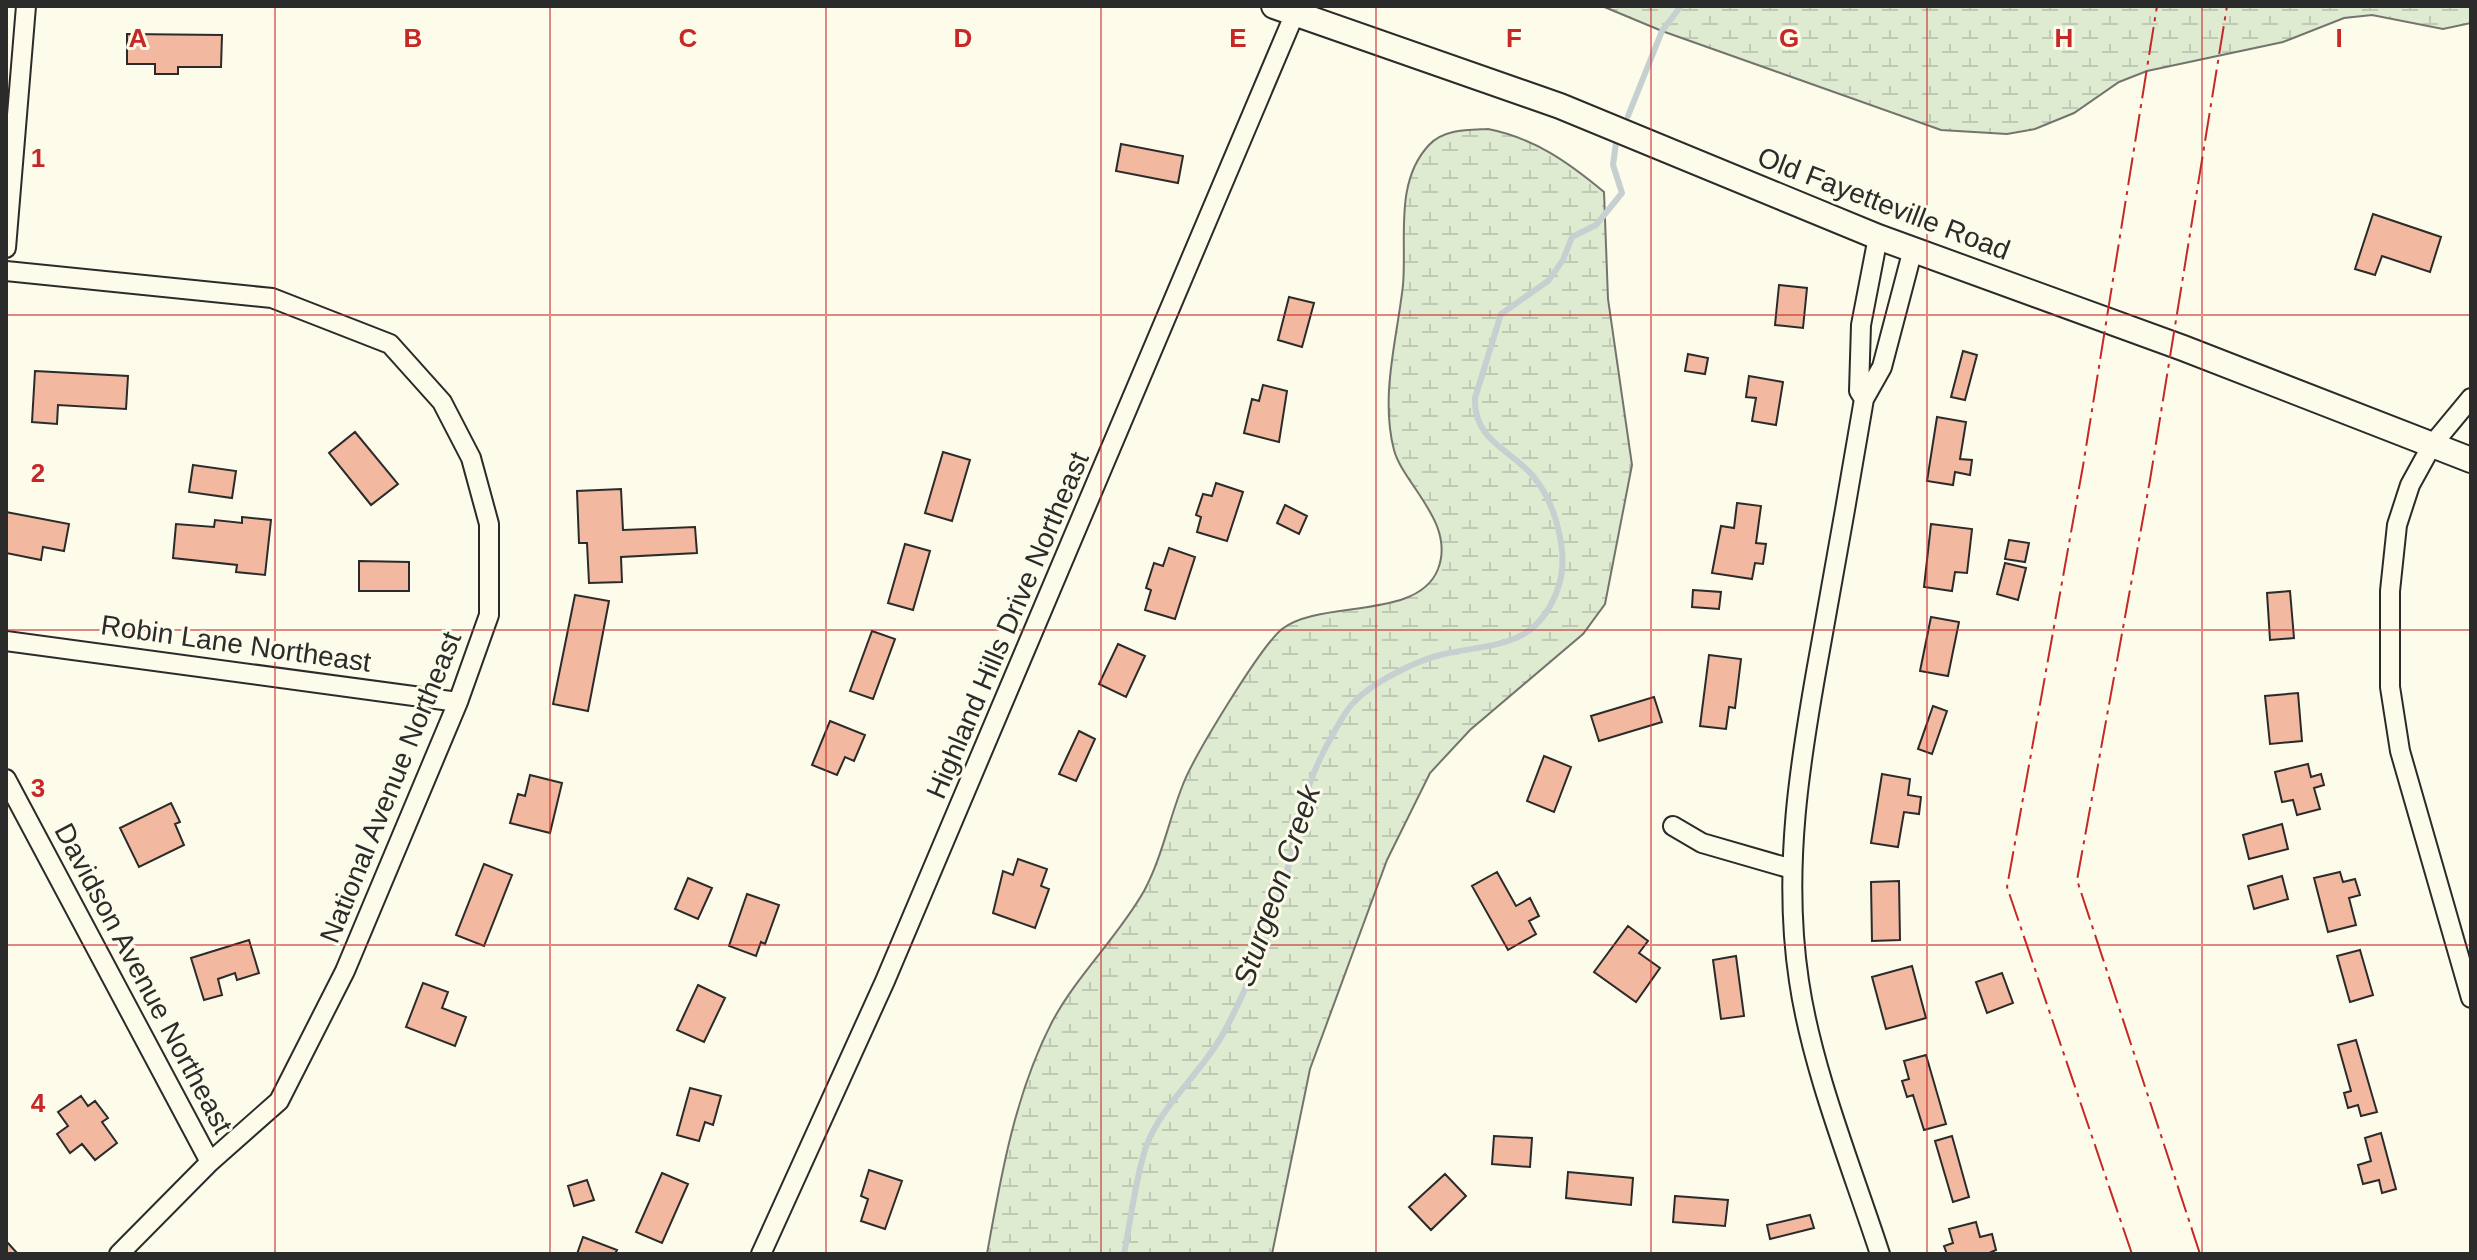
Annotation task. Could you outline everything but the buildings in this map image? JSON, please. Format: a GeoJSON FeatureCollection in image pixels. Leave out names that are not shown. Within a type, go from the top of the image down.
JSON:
{"type":"FeatureCollection","features":[{"type":"Feature","properties":{"kind":"street"},"geometry":{"type":"LineString","coordinates":[[6,248],[26,6]]}},
{"type":"Feature","properties":{"kind":"street","name":"Old Fayetteville Road"},"geometry":{"type":"LineString","coordinates":[[1284,10],[1560,106],[1878,237],[2183,348],[2471,460]]}},
{"type":"Feature","properties":{"kind":"street","name":"Highland Hills Drive Northeast"},"geometry":{"type":"LineString","coordinates":[[761,1254],[892,967],[1284,10]]}},
{"type":"Feature","properties":{"kind":"street"},"geometry":{"type":"LineString","coordinates":[[1864,399],[1859,391],[1861,325],[1878,237]]}},
{"type":"Feature","properties":{"kind":"street"},"geometry":{"type":"LineString","coordinates":[[1880,1254],[1810,1032],[1799,981],[1792,869],[1793,814],[1864,399],[1882,367],[1913,249]]}},
{"type":"Feature","properties":{"kind":"street","name":"National Avenue Northeast"},"geometry":{"type":"LineString","coordinates":[[6,271],[272,298],[390,344],[442,402],[471,458],[489,524],[489,615],[458,702],[345,971],[279,1101],[210,1162],[119,1254]]}},
{"type":"Feature","properties":{"kind":"street"},"geometry":{"type":"LineString","coordinates":[[2471,398],[2432,445],[2410,485],[2397,525],[2390,591],[2390,687],[2400,751],[2471,998]]}},
{"type":"Feature","properties":{"kind":"street","name":"Robin Lane Northeast"},"geometry":{"type":"LineString","coordinates":[[6,641],[458,702]]}},
{"type":"Feature","properties":{"kind":"street","name":"Davidson Avenue Northeast"},"geometry":{"type":"LineString","coordinates":[[6,779],[210,1162]]}},
{"type":"Feature","properties":{"kind":"street"},"geometry":{"type":"LineString","coordinates":[[1673,826],[1702,843],[1792,869]]}},
{"type":"Feature","properties":{"kind":"green space"},"geometry":{"type":"Polygon","coordinates":[[[1602,6],[2471,6],[2471,23],[2443,29],[2372,15],[2344,18],[2283,42],[2147,71],[2119,82],[2074,113],[2035,129],[2007,134],[1941,130],[1662,31],[1602,6]]]}},
{"type":"Feature","properties":{"kind":"green space"},"geometry":{"type":"Polygon","coordinates":[[[1488,129],[1520,138],[1550,153],[1604,192],[1608,299],[1632,465],[1605,604],[1583,634],[1470,730],[1430,773],[1387,860],[1310,1069],[1272,1254],[987,1254],[1011,1135],[1039,1049],[1062,1005],[1144,891],[1188,773],[1243,680],[1282,629],[1320,614],[1390,603],[1411,596],[1427,585],[1438,569],[1442,552],[1440,536],[1426,505],[1399,463],[1390,430],[1389,388],[1403,285],[1406,194],[1418,160],[1435,140],[1457,131],[1488,129]]]}},
{"type":"Feature","properties":{"kind":"waterway","name":"Sturgeon Creek"},"geometry":{"type":"LineString","coordinates":[[1628,116],[1662,31],[1681,6]]}},
{"type":"Feature","properties":{"kind":"waterway","name":"Sturgeon Creek"},"geometry":{"type":"LineString","coordinates":[[1124,1254],[1146,1147],[1162,1116],[1215,1047],[1243,993],[1275,910],[1310,783],[1346,712],[1372,687],[1409,667],[1444,654],[1498,644],[1528,632],[1550,606],[1562,572],[1561,543],[1554,513],[1533,476],[1486,434],[1476,412],[1475,398],[1501,314],[1548,281],[1563,260],[1572,237],[1596,225],[1622,193],[1613,165],[1616,143]]}},
{"type":"Feature","properties":{"kind":"power"},"geometry":{"type":"LineString","coordinates":[[2132,1254],[2007,887],[2083,466],[2157,6]]}},
{"type":"Feature","properties":{"kind":"power"},"geometry":{"type":"LineString","coordinates":[[2200,1254],[2077,880],[2150,480],[2227,6]]}}]}
